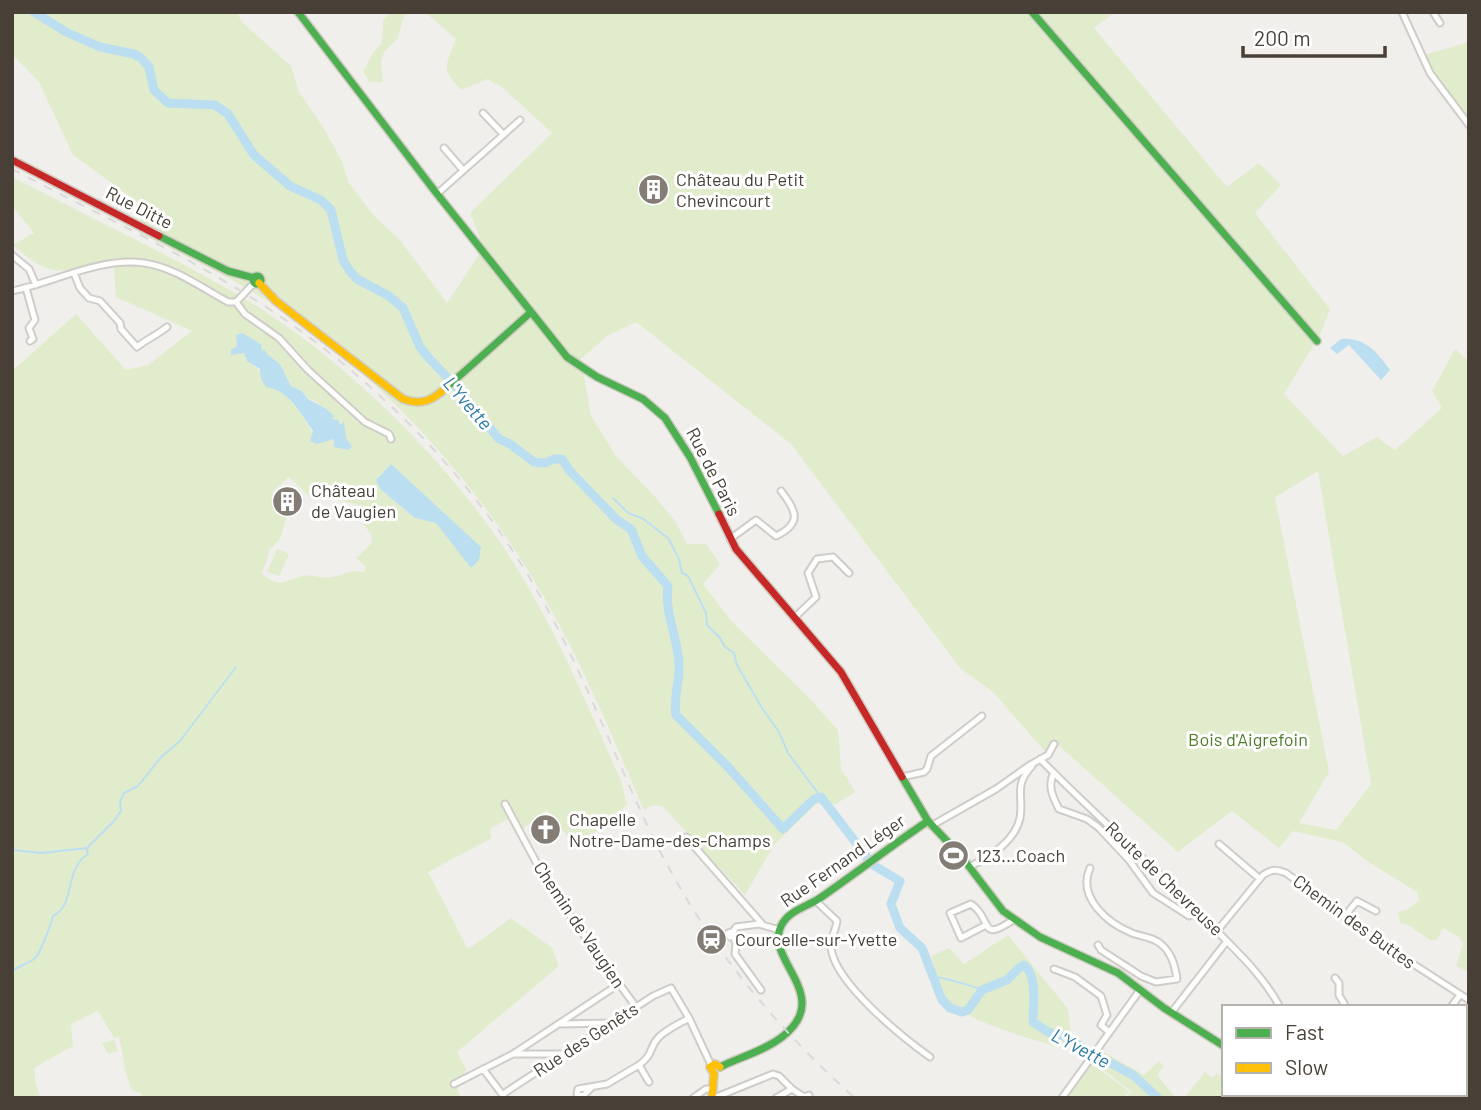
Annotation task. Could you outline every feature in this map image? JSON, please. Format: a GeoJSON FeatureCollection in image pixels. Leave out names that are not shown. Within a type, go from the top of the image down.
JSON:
{"type":"FeatureCollection","features":[{"type":"Feature","properties":{"kind":"street","name":"Rue de Paris"},"geometry":{"type":"LineString","coordinates":[[298,12],[555,343],[575,363],[643,399],[665,418],[690,457],[730,539],[747,564],[841,672],[930,824],[969,867],[1003,911],[1040,937],[1105,965],[1171,1013],[1222,1044]]}},
{"type":"Feature","properties":{"kind":"street"},"geometry":{"type":"LineString","coordinates":[[1031,12],[1318,341]]}},
{"type":"Feature","properties":{"kind":"street"},"geometry":{"type":"LineString","coordinates":[[1402,12],[1430,73],[1469,125]]}},
{"type":"Feature","properties":{"kind":"street"},"geometry":{"type":"LineString","coordinates":[[1433,12],[1440,23]]}},
{"type":"Feature","properties":{"kind":"street"},"geometry":{"type":"LineString","coordinates":[[483,113],[503,134]]}},
{"type":"Feature","properties":{"kind":"street"},"geometry":{"type":"LineString","coordinates":[[437,194],[520,120]]}},
{"type":"Feature","properties":{"kind":"street"},"geometry":{"type":"LineString","coordinates":[[444,148],[463,170]]}},
{"type":"Feature","properties":{"kind":"street","name":"Rue Ditte"},"geometry":{"type":"LineString","coordinates":[[12,160],[228,271],[256,281],[276,301],[403,400],[417,404],[434,398],[530,313]]}},
{"type":"Feature","properties":{"kind":"street"},"geometry":{"type":"LineString","coordinates":[[12,255],[29,269],[36,285]]}},
{"type":"Feature","properties":{"kind":"street"},"geometry":{"type":"LineString","coordinates":[[12,291],[121,262],[145,263],[168,270],[228,302],[236,302],[256,281]]}},
{"type":"Feature","properties":{"kind":"street"},"geometry":{"type":"LineString","coordinates":[[74,273],[80,288],[89,298],[100,301],[137,347],[167,327]]}},
{"type":"Feature","properties":{"kind":"street"},"geometry":{"type":"LineString","coordinates":[[26,288],[35,320]]}},
{"type":"Feature","properties":{"kind":"street"},"geometry":{"type":"LineString","coordinates":[[236,302],[245,314],[279,338],[308,370],[365,422],[389,434],[391,439]]}},
{"type":"Feature","properties":{"kind":"street"},"geometry":{"type":"LineString","coordinates":[[30,341],[33,339],[29,328],[35,320],[44,317]]}},
{"type":"Feature","properties":{"kind":"street"},"geometry":{"type":"LineString","coordinates":[[730,539],[756,520],[776,536],[788,530],[795,512],[781,491]]}},
{"type":"Feature","properties":{"kind":"street"},"geometry":{"type":"LineString","coordinates":[[794,618],[816,597],[808,573],[817,559],[833,557],[849,573]]}},
{"type":"Feature","properties":{"kind":"street"},"geometry":{"type":"LineString","coordinates":[[902,777],[924,772],[931,756],[982,716]]}},
{"type":"Feature","properties":{"kind":"street"},"geometry":{"type":"LineString","coordinates":[[930,824],[996,789],[1040,761],[1055,744]]}},
{"type":"Feature","properties":{"kind":"street"},"geometry":{"type":"LineString","coordinates":[[969,867],[1014,835],[1020,817],[1021,780],[1040,761]]}},
{"type":"Feature","properties":{"kind":"street","name":"Route de Chevreuse"},"geometry":{"type":"LineString","coordinates":[[1040,761],[1199,912],[1265,981],[1279,1005]]}},
{"type":"Feature","properties":{"kind":"street"},"geometry":{"type":"LineString","coordinates":[[1054,773],[1051,785],[1059,809],[1087,819],[1105,832],[1158,897],[1174,904],[1189,916],[1199,912]]}},
{"type":"Feature","properties":{"kind":"street","name":"Chemin de Vaugien"},"geometry":{"type":"LineString","coordinates":[[505,804],[550,888],[636,1007]]}},
{"type":"Feature","properties":{"kind":"street","name":"Rue Fernand Léger"},"geometry":{"type":"LineString","coordinates":[[715,1068],[770,1045],[790,1030],[801,1011],[803,994],[781,951],[779,930],[787,918],[807,903],[816,901],[880,853],[930,824]]}},
{"type":"Feature","properties":{"kind":"street"},"geometry":{"type":"LineString","coordinates":[[686,837],[763,925]]}},
{"type":"Feature","properties":{"kind":"street"},"geometry":{"type":"LineString","coordinates":[[1217,931],[1260,879],[1219,844]]}},
{"type":"Feature","properties":{"kind":"street"},"geometry":{"type":"LineString","coordinates":[[1090,868],[1087,889],[1092,904],[1123,928],[1162,945],[1171,957],[1177,979],[1156,982],[1141,976],[1101,950],[1098,945]]}},
{"type":"Feature","properties":{"kind":"street","name":"Chemin des Buttes"},"geometry":{"type":"LineString","coordinates":[[1260,879],[1271,869],[1286,873],[1344,917],[1469,1000]]}},
{"type":"Feature","properties":{"kind":"street"},"geometry":{"type":"LineString","coordinates":[[816,901],[837,921],[831,945],[832,953],[846,980],[900,1035],[930,1057]]}},
{"type":"Feature","properties":{"kind":"street"},"geometry":{"type":"LineString","coordinates":[[1344,917],[1357,901],[1376,911]]}},
{"type":"Feature","properties":{"kind":"street"},"geometry":{"type":"LineString","coordinates":[[986,925],[961,938],[950,913],[971,904],[979,910],[986,925],[993,931],[1013,919]]}},
{"type":"Feature","properties":{"kind":"street"},"geometry":{"type":"LineString","coordinates":[[761,990],[735,954],[733,934],[736,927],[763,925]]}},
{"type":"Feature","properties":{"kind":"street","name":"Rue Fernand Léger"},"geometry":{"type":"LineString","coordinates":[[763,925],[779,930]]}},
{"type":"Feature","properties":{"kind":"street"},"geometry":{"type":"LineString","coordinates":[[1171,1013],[1227,941]]}},
{"type":"Feature","properties":{"kind":"street"},"geometry":{"type":"LineString","coordinates":[[1054,969],[1074,977],[1101,996],[1107,1015],[1118,1020]]}},
{"type":"Feature","properties":{"kind":"street"},"geometry":{"type":"LineString","coordinates":[[1335,978],[1345,1005]]}},
{"type":"Feature","properties":{"kind":"street"},"geometry":{"type":"LineString","coordinates":[[454,1084],[513,1054],[619,984]]}},
{"type":"Feature","properties":{"kind":"street","name":"Rue des Genêts"},"geometry":{"type":"LineString","coordinates":[[504,1096],[659,993],[671,988],[689,1018]]}},
{"type":"Feature","properties":{"kind":"street"},"geometry":{"type":"LineString","coordinates":[[1062,1098],[1140,990]]}},
{"type":"Feature","properties":{"kind":"street"},"geometry":{"type":"LineString","coordinates":[[1452,1005],[1460,995]]}},
{"type":"Feature","properties":{"kind":"street"},"geometry":{"type":"LineString","coordinates":[[1107,1015],[1101,1025],[1109,1032]]}},
{"type":"Feature","properties":{"kind":"street"},"geometry":{"type":"LineString","coordinates":[[590,1088],[615,1080],[639,1065],[650,1057],[660,1035],[689,1018],[715,1068],[713,1098],[773,1074],[804,1097],[808,1095]]}},
{"type":"Feature","properties":{"kind":"street"},"geometry":{"type":"LineString","coordinates":[[560,1024],[612,1023]]}},
{"type":"Feature","properties":{"kind":"street"},"geometry":{"type":"LineString","coordinates":[[513,1054],[564,1054]]}},
{"type":"Feature","properties":{"kind":"street"},"geometry":{"type":"LineString","coordinates":[[639,1065],[649,1082]]}},
{"type":"Feature","properties":{"kind":"street"},"geometry":{"type":"LineString","coordinates":[[483,1069],[504,1096]]}},
{"type":"Feature","properties":{"kind":"street"},"geometry":{"type":"LineString","coordinates":[[692,1098],[706,1089],[713,1089]]}},
{"type":"Feature","properties":{"kind":"street"},"geometry":{"type":"LineString","coordinates":[[776,1098],[792,1089]]}},
{"type":"Feature","properties":{"kind":"green space","name":"Bois d'Aigrefoin"},"geometry":{"type":"Polygon","coordinates":[[[12,12],[236,12],[243,23],[291,66],[299,92],[342,161],[348,182],[376,218],[400,240],[447,303],[484,247],[470,213],[552,133],[503,88],[487,79],[462,90],[450,77],[447,66],[456,39],[425,12],[1115,12],[1094,28],[1227,187],[1259,163],[1281,185],[1255,213],[1330,309],[1321,333],[1284,394],[1343,456],[1377,437],[1395,450],[1442,408],[1432,391],[1455,349],[1469,362],[1469,972],[1456,966],[1463,944],[1459,937],[1443,928],[1437,940],[1430,940],[1410,926],[1400,923],[1398,912],[1407,910],[1419,900],[1417,892],[1342,842],[1293,831],[1279,848],[1232,811],[1178,852],[1056,743],[1047,754],[993,692],[960,668],[791,444],[636,322],[607,336],[581,359],[591,416],[616,456],[675,521],[687,544],[706,544],[720,564],[703,584],[733,623],[838,730],[841,768],[855,792],[836,804],[816,804],[774,845],[745,895],[663,807],[654,805],[644,810],[585,676],[545,599],[495,521],[437,448],[371,382],[300,323],[241,285],[138,232],[143,206],[73,155],[39,82],[12,54],[12,12]],[[1318,471],[1275,497],[1329,772],[1299,823],[1336,830],[1371,784],[1318,471]]]}},
{"type":"Feature","properties":{"kind":"green space"},"geometry":{"type":"Polygon","coordinates":[[[390,12],[408,12],[404,16],[398,38],[384,52],[381,61],[383,82],[369,82],[363,71],[374,51],[382,43],[383,21],[390,12]]]}},
{"type":"Feature","properties":{"kind":"green space"},"geometry":{"type":"Polygon","coordinates":[[[1469,42],[1469,122],[1424,55],[1469,42]]]}},
{"type":"Feature","properties":{"kind":"green space"},"geometry":{"type":"Polygon","coordinates":[[[12,177],[237,294],[315,347],[391,414],[459,488],[515,565],[559,645],[622,783],[627,805],[576,848],[547,810],[522,829],[513,816],[490,829],[492,838],[428,872],[468,949],[511,918],[552,948],[559,966],[457,1052],[466,1069],[457,1091],[462,1098],[142,1098],[141,1093],[132,1091],[118,1051],[108,1054],[102,1043],[114,1040],[126,1072],[119,1037],[114,1038],[98,1011],[71,1024],[73,1046],[34,1068],[36,1086],[41,1098],[12,1098],[12,371],[76,314],[126,370],[148,365],[192,331],[116,297],[114,267],[106,261],[66,270],[37,264],[13,245],[34,233],[12,206],[12,177]],[[238,340],[237,343],[249,361],[282,391],[299,411],[317,444],[346,438],[344,422],[339,425],[315,401],[291,386],[280,364],[267,354],[238,340]],[[391,464],[376,480],[380,489],[415,518],[436,523],[472,568],[412,484],[391,464]],[[289,477],[272,492],[276,503],[287,516],[280,539],[270,549],[262,574],[278,583],[306,576],[328,577],[364,572],[366,567],[356,558],[371,544],[372,536],[363,523],[362,506],[343,501],[329,492],[311,498],[289,477]]]}},
{"type":"Feature","properties":{"kind":"green space"},"geometry":{"type":"Polygon","coordinates":[[[277,549],[289,554],[279,576],[267,572],[277,549]]]}},
{"type":"Feature","properties":{"kind":"green space"},"geometry":{"type":"Polygon","coordinates":[[[1008,935],[1068,1009],[1073,1051],[985,1023],[953,1006],[941,993],[931,956],[949,948],[964,964],[1008,935]]]}},
{"type":"Feature","properties":{"kind":"green space"},"geometry":{"type":"Polygon","coordinates":[[[1102,1051],[1144,1075],[1159,1061],[1164,1066],[1157,1075],[1176,1098],[1126,1098],[1131,1091],[1094,1063],[1102,1051]]]}},
{"type":"Feature","properties":{"kind":"green space"},"geometry":{"type":"Polygon","coordinates":[[[1092,1064],[1129,1091],[1124,1098],[1067,1098],[1092,1064]]]}},
{"type":"Feature","properties":{"kind":"green space"},"geometry":{"type":"Polygon","coordinates":[[[1205,1072],[1212,1078],[1217,1073],[1222,1077],[1222,1096],[1249,1098],[1184,1098],[1205,1072]]]}},
{"type":"Feature","properties":{"kind":"water"},"geometry":{"type":"Polygon","coordinates":[[[242,333],[261,344],[262,351],[264,349],[280,364],[291,386],[325,408],[334,416],[332,419],[339,420],[339,425],[344,422],[346,438],[352,446],[349,450],[334,447],[334,439],[317,444],[310,441],[313,431],[288,397],[266,387],[261,379],[260,369],[247,361],[244,353],[231,355],[231,350],[237,346],[236,335],[242,333]]]}},
{"type":"Feature","properties":{"kind":"water"},"geometry":{"type":"Polygon","coordinates":[[[1341,339],[1364,343],[1390,370],[1381,380],[1349,345],[1337,354],[1330,348],[1341,339]]]}},
{"type":"Feature","properties":{"kind":"water"},"geometry":{"type":"Polygon","coordinates":[[[391,464],[481,547],[479,560],[471,568],[436,523],[415,518],[380,489],[376,480],[391,464]]]}},
{"type":"Feature","properties":{"kind":"waterway","name":"L'Yvette"},"geometry":{"type":"LineString","coordinates":[[34,12],[66,32],[100,47],[141,58],[149,67],[154,90],[168,103],[215,105],[228,114],[254,155],[290,186],[321,200],[331,210],[343,260],[349,270],[357,279],[389,296],[403,308],[420,347],[499,439],[534,462],[545,463],[562,459],[569,470],[617,520],[631,529],[642,556],[668,586],[668,606],[679,664],[676,715],[728,767],[783,829],[814,799],[821,797],[873,865],[900,881],[891,904],[900,928],[922,948],[942,1000],[950,1008],[962,1012],[968,1010],[982,990],[1007,980],[1024,965],[1033,983],[1033,1022],[1048,1032],[1067,1037],[1133,1075],[1158,1098]]}},
{"type":"Feature","properties":{"kind":"waterway","name":"L'Yvette"},"geometry":{"type":"LineString","coordinates":[[613,498],[628,513],[642,518],[668,538],[679,559],[682,573],[688,576],[706,613],[707,625],[725,647],[734,653],[737,665],[779,732],[788,753],[821,797]]}},
{"type":"Feature","properties":{"kind":"waterway"},"geometry":{"type":"LineString","coordinates":[[12,850],[42,853],[87,848],[121,811],[120,802],[124,793],[138,786],[161,757],[180,741],[236,667]]}},
{"type":"Feature","properties":{"kind":"waterway"},"geometry":{"type":"LineString","coordinates":[[12,971],[36,956],[53,916],[65,904],[76,868],[88,854],[87,850]]}},
{"type":"Feature","properties":{"kind":"waterway"},"geometry":{"type":"LineString","coordinates":[[935,977],[982,990]]}},
{"type":"Feature","properties":{"kind":"railway"},"geometry":{"type":"LineString","coordinates":[[12,169],[151,240],[284,319],[383,398],[442,459],[494,524],[537,591],[572,657],[648,827],[689,903],[712,938],[765,1006],[823,1069],[855,1098]]}},
{"type":"Feature","properties":{"kind":"traffic: fast"},"geometry":{"type":"LineString","coordinates":[[298,12],[434,190],[567,357],[597,377],[643,399],[665,418],[690,457],[719,514]]}},
{"type":"Feature","properties":{"kind":"traffic: fast"},"geometry":{"type":"LineString","coordinates":[[1032,12],[1317,341]]}},
{"type":"Feature","properties":{"kind":"traffic: fast"},"geometry":{"type":"LineString","coordinates":[[159,236],[228,271],[254,278]]}},
{"type":"Feature","properties":{"kind":"traffic: fast"},"geometry":{"type":"LineString","coordinates":[[257,276],[261,280],[257,284],[253,280],[257,276]]}},
{"type":"Feature","properties":{"kind":"traffic: fast"},"geometry":{"type":"LineString","coordinates":[[447,387],[530,313]]}},
{"type":"Feature","properties":{"kind":"traffic: fast"},"geometry":{"type":"LineString","coordinates":[[902,777],[928,821],[961,856],[1003,911],[1040,937],[1118,973],[1164,1008],[1222,1045]]}},
{"type":"Feature","properties":{"kind":"traffic: fast"},"geometry":{"type":"LineString","coordinates":[[720,1067],[775,1042],[796,1022],[802,1007],[800,993],[781,952],[778,939],[784,921],[793,912],[820,898],[928,821]]}},
{"type":"Feature","properties":{"kind":"traffic: fast"},"geometry":{"type":"LineString","coordinates":[[1324,1096],[1328,1098]]}},
{"type":"Feature","properties":{"kind":"traffic: slow"},"geometry":{"type":"LineString","coordinates":[[259,283],[276,301],[403,399],[416,402],[427,400],[447,387]]}},
{"type":"Feature","properties":{"kind":"traffic: slow"},"geometry":{"type":"LineString","coordinates":[[712,1098],[714,1074],[710,1067],[715,1064],[720,1067]]}},
{"type":"Feature","properties":{"kind":"traffic: jam"},"geometry":{"type":"LineString","coordinates":[[12,160],[159,236]]}},
{"type":"Feature","properties":{"kind":"traffic: jam"},"geometry":{"type":"LineString","coordinates":[[719,514],[736,549],[841,672],[902,777]]}},
{"type":"Feature","properties":{"kind":"place","name":"Château du Petit Chevincourt"},"geometry":{"type":"Point","coordinates":[653,190]}},
{"type":"Feature","properties":{"kind":"place","name":"Château de Vaugien"},"geometry":{"type":"Point","coordinates":[288,501]}},
{"type":"Feature","properties":{"kind":"place","name":"Chapelle Notre-Dame-des-Champs"},"geometry":{"type":"Point","coordinates":[546,830]}},
{"type":"Feature","properties":{"kind":"place","name":"123...Coach"},"geometry":{"type":"Point","coordinates":[953,856]}},
{"type":"Feature","properties":{"kind":"place","name":"Courcelle-sur-Yvette"},"geometry":{"type":"Point","coordinates":[712,940]}}]}
